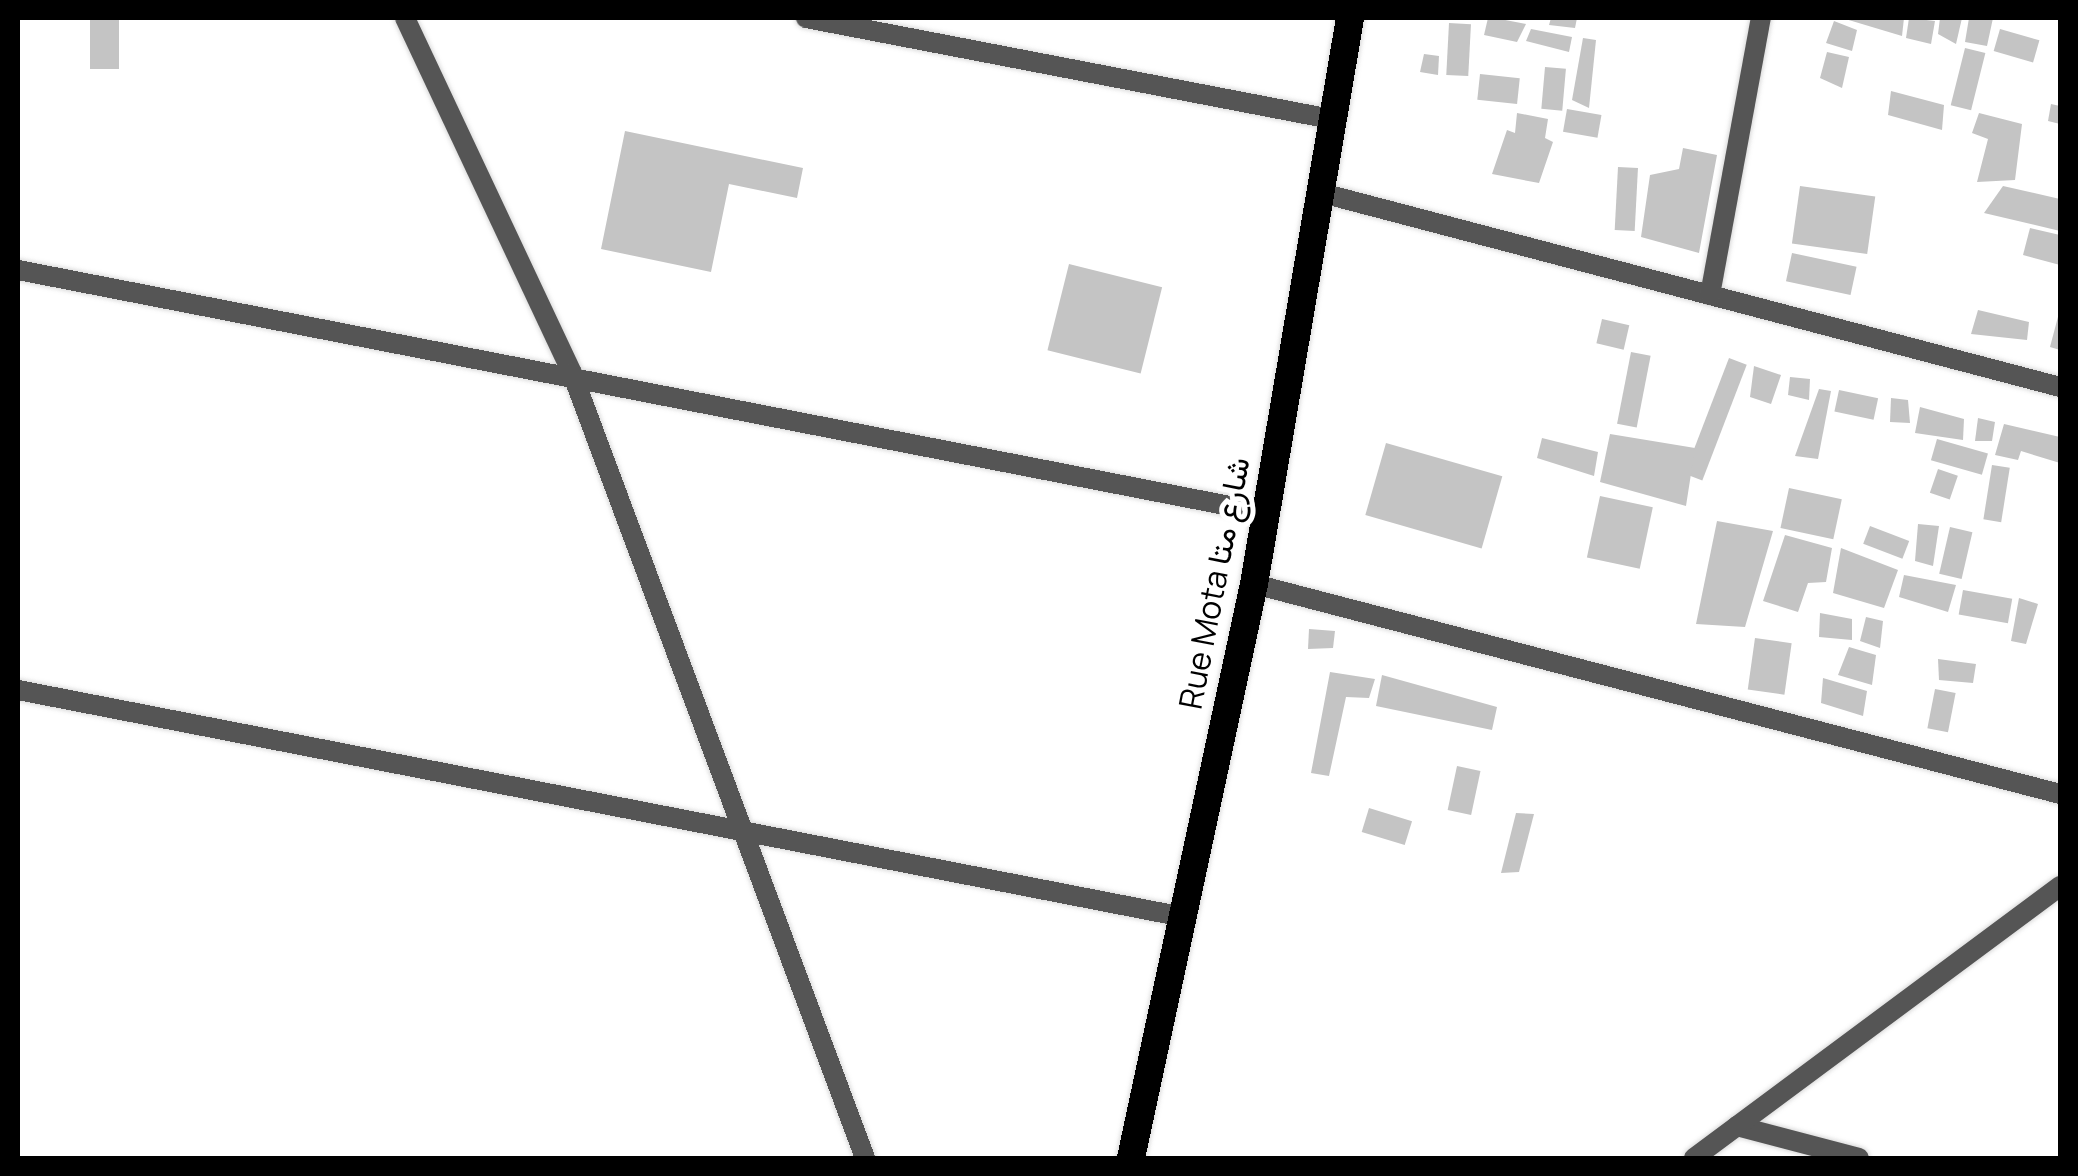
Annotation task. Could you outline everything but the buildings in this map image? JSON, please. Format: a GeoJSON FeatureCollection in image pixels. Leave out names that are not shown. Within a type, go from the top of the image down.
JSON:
{"type":"FeatureCollection","features":[{"type":"Feature","properties":{"kind":"highway","name":"Rue Mota شارع متا"},"geometry":{"type":"LineString","coordinates":[[1131,1158],[1179,916],[1254,584],[1350,18]]}},
{"type":"Feature","properties":{"kind":"street"},"geometry":{"type":"LineString","coordinates":[[405,18],[572,373],[865,1158]]}},
{"type":"Feature","properties":{"kind":"street"},"geometry":{"type":"LineString","coordinates":[[806,18],[1332,119]]}},
{"type":"Feature","properties":{"kind":"street"},"geometry":{"type":"LineString","coordinates":[[1710,295],[1760,18]]}},
{"type":"Feature","properties":{"kind":"street"},"geometry":{"type":"LineString","coordinates":[[1318,192],[2060,387]]}},
{"type":"Feature","properties":{"kind":"street"},"geometry":{"type":"LineString","coordinates":[[18,270],[572,373],[1266,513]]}},
{"type":"Feature","properties":{"kind":"street"},"geometry":{"type":"LineString","coordinates":[[1254,584],[2060,794]]}},
{"type":"Feature","properties":{"kind":"street"},"geometry":{"type":"LineString","coordinates":[[18,690],[739,827],[1179,916]]}},
{"type":"Feature","properties":{"kind":"street"},"geometry":{"type":"LineString","coordinates":[[1694,1158],[2060,886]]}},
{"type":"Feature","properties":{"kind":"street"},"geometry":{"type":"LineString","coordinates":[[1737,1126],[1859,1158]]}}]}
